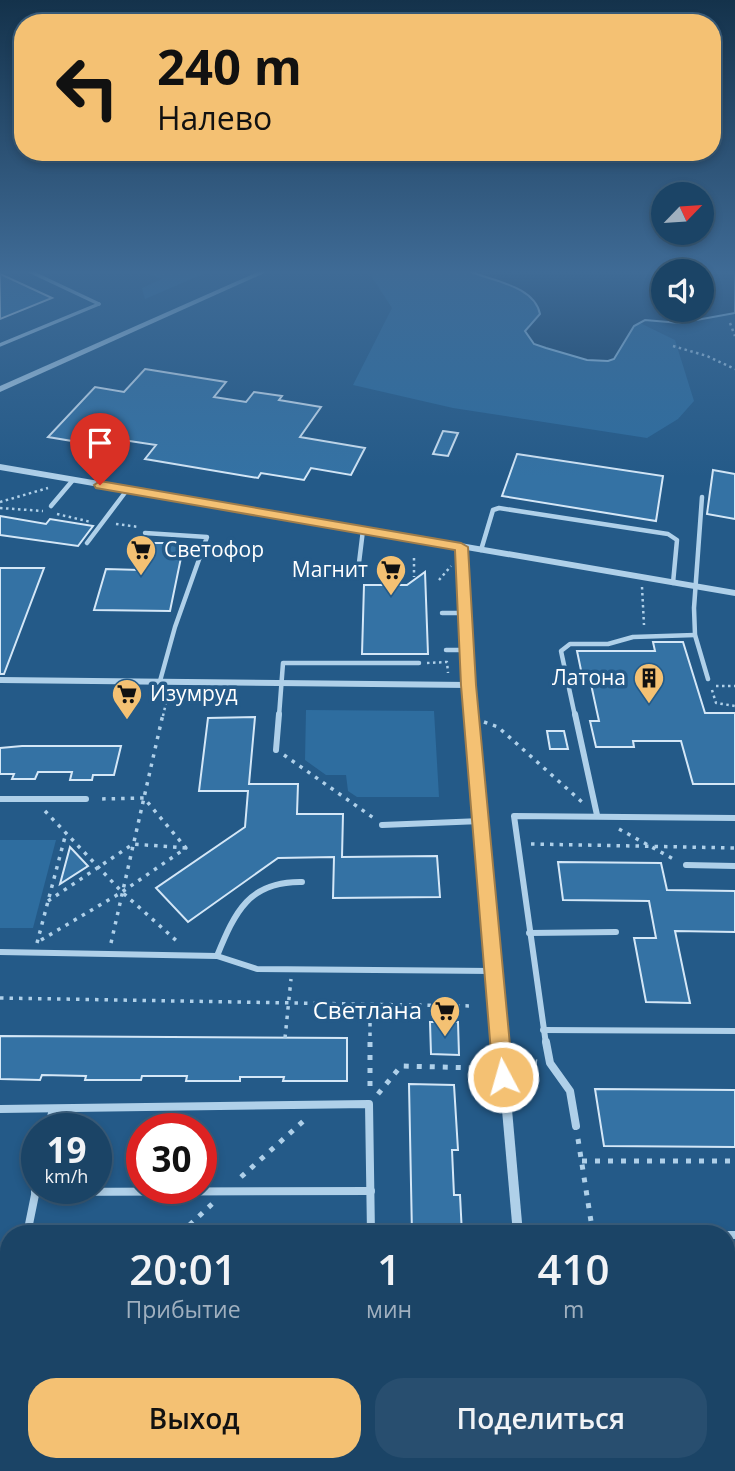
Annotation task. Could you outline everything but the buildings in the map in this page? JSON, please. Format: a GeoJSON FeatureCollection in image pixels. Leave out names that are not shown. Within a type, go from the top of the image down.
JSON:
{"type":"FeatureCollection","features":[{"type":"Feature","properties":{"kind":"street"},"geometry":{"type":"LineString","coordinates":[[0,390],[112,340]]}},
{"type":"Feature","properties":{"kind":"street"},"geometry":{"type":"LineString","coordinates":[[0,467],[735,593]]}},
{"type":"Feature","properties":{"kind":"street"},"geometry":{"type":"LineString","coordinates":[[461,547],[468,685],[517,1225]]}},
{"type":"Feature","properties":{"kind":"street"},"geometry":{"type":"LineString","coordinates":[[0,680],[468,685]]}},
{"type":"Feature","properties":{"kind":"lane"},"geometry":{"type":"LineString","coordinates":[[51,506],[73,480]]}},
{"type":"Feature","properties":{"kind":"lane"},"geometry":{"type":"LineString","coordinates":[[87,543],[127,490]]}},
{"type":"Feature","properties":{"kind":"lane"},"geometry":{"type":"LineString","coordinates":[[702,497],[695,586],[695,635],[708,679]]}},
{"type":"Feature","properties":{"kind":"lane"},"geometry":{"type":"LineString","coordinates":[[481,550],[495,509],[668,534],[677,540],[673,583]]}},
{"type":"Feature","properties":{"kind":"lane"},"geometry":{"type":"LineString","coordinates":[[358,571],[363,530]]}},
{"type":"Feature","properties":{"kind":"lane"},"geometry":{"type":"LineString","coordinates":[[145,533],[207,537],[175,627],[160,681]]}},
{"type":"Feature","properties":{"kind":"lane"},"geometry":{"type":"LineString","coordinates":[[442,613],[465,613]]}},
{"type":"Feature","properties":{"kind":"lane"},"geometry":{"type":"LineString","coordinates":[[597,815],[561,651],[570,644],[608,644],[644,636],[695,635]]}},
{"type":"Feature","properties":{"kind":"lane"},"geometry":{"type":"LineString","coordinates":[[446,650],[467,650]]}},
{"type":"Feature","properties":{"kind":"lane"},"geometry":{"type":"LineString","coordinates":[[276,750],[281,665],[286,662],[419,663]]}},
{"type":"Feature","properties":{"kind":"lane"},"geometry":{"type":"LineString","coordinates":[[0,799],[86,799]]}},
{"type":"Feature","properties":{"kind":"lane"},"geometry":{"type":"LineString","coordinates":[[576,1126],[570,1091],[550,1063],[514,816],[735,818]]}},
{"type":"Feature","properties":{"kind":"lane"},"geometry":{"type":"LineString","coordinates":[[382,825],[481,821]]}},
{"type":"Feature","properties":{"kind":"lane"},"geometry":{"type":"LineString","coordinates":[[686,865],[735,866]]}},
{"type":"Feature","properties":{"kind":"lane"},"geometry":{"type":"LineString","coordinates":[[217,956],[234,916],[257,891],[275,883],[302,882]]}},
{"type":"Feature","properties":{"kind":"lane"},"geometry":{"type":"LineString","coordinates":[[529,933],[616,932]]}},
{"type":"Feature","properties":{"kind":"lane"},"geometry":{"type":"LineString","coordinates":[[0,952],[109,951],[217,956],[257,969],[493,971]]}},
{"type":"Feature","properties":{"kind":"lane"},"geometry":{"type":"LineString","coordinates":[[544,1030],[735,1031]]}},
{"type":"Feature","properties":{"kind":"lane"},"geometry":{"type":"LineString","coordinates":[[0,1109],[369,1104],[371,1225]]}},
{"type":"Feature","properties":{"kind":"lane"},"geometry":{"type":"LineString","coordinates":[[51,1113],[52,1109]]}},
{"type":"Feature","properties":{"kind":"lane"},"geometry":{"type":"LineString","coordinates":[[112,1190],[371,1191]]}},
{"type":"Feature","properties":{"kind":"lane"},"geometry":{"type":"LineString","coordinates":[[29,1225],[33,1204]]}},
{"type":"Feature","properties":{"kind":"path"},"geometry":{"type":"LineString","coordinates":[[673,346],[707,356],[735,369]]}},
{"type":"Feature","properties":{"kind":"path"},"geometry":{"type":"LineString","coordinates":[[0,502],[55,486]]}},
{"type":"Feature","properties":{"kind":"path"},"geometry":{"type":"LineString","coordinates":[[0,508],[39,510],[101,524],[136,525],[145,533]]}},
{"type":"Feature","properties":{"kind":"path"},"geometry":{"type":"LineString","coordinates":[[414,558],[414,577]]}},
{"type":"Feature","properties":{"kind":"path"},"geometry":{"type":"LineString","coordinates":[[439,580],[451,566]]}},
{"type":"Feature","properties":{"kind":"path"},"geometry":{"type":"LineString","coordinates":[[642,585],[644,636]]}},
{"type":"Feature","properties":{"kind":"path"},"geometry":{"type":"LineString","coordinates":[[419,663],[447,662],[448,676]]}},
{"type":"Feature","properties":{"kind":"path"},"geometry":{"type":"LineString","coordinates":[[735,686],[710,687],[716,703],[735,706]]}},
{"type":"Feature","properties":{"kind":"path"},"geometry":{"type":"LineString","coordinates":[[109,951],[168,691]]}},
{"type":"Feature","properties":{"kind":"path"},"geometry":{"type":"LineString","coordinates":[[484,722],[498,727]]}},
{"type":"Feature","properties":{"kind":"path"},"geometry":{"type":"LineString","coordinates":[[276,750],[382,825]]}},
{"type":"Feature","properties":{"kind":"path"},"geometry":{"type":"LineString","coordinates":[[86,799],[144,798]]}},
{"type":"Feature","properties":{"kind":"path"},"geometry":{"type":"LineString","coordinates":[[144,798],[186,848]]}},
{"type":"Feature","properties":{"kind":"path"},"geometry":{"type":"LineString","coordinates":[[34,799],[122,892],[192,955]]}},
{"type":"Feature","properties":{"kind":"path"},"geometry":{"type":"LineString","coordinates":[[37,943],[66,833]]}},
{"type":"Feature","properties":{"kind":"path"},"geometry":{"type":"LineString","coordinates":[[48,901],[133,844],[186,848]]}},
{"type":"Feature","properties":{"kind":"path"},"geometry":{"type":"LineString","coordinates":[[517,844],[735,848]]}},
{"type":"Feature","properties":{"kind":"path"},"geometry":{"type":"LineString","coordinates":[[22,952],[122,892],[186,848]]}},
{"type":"Feature","properties":{"kind":"path"},"geometry":{"type":"LineString","coordinates":[[285,1038],[290,987]]}},
{"type":"Feature","properties":{"kind":"path"},"geometry":{"type":"LineString","coordinates":[[0,998],[474,1006]]}},
{"type":"Feature","properties":{"kind":"path"},"geometry":{"type":"LineString","coordinates":[[369,1104],[370,1004]]}},
{"type":"Feature","properties":{"kind":"path"},"geometry":{"type":"LineString","coordinates":[[523,1060],[523,1083]]}},
{"type":"Feature","properties":{"kind":"path"},"geometry":{"type":"LineString","coordinates":[[369,1104],[401,1066],[479,1068],[488,1071]]}},
{"type":"Feature","properties":{"kind":"path"},"geometry":{"type":"LineString","coordinates":[[190,1225],[322,1104]]}},
{"type":"Feature","properties":{"kind":"path"},"geometry":{"type":"LineString","coordinates":[[579,1141],[592,1225]]}},
{"type":"Feature","properties":{"kind":"path"},"geometry":{"type":"LineString","coordinates":[[582,1161],[735,1161]]}},
{"type":"Feature","properties":{"kind":"shaded area"},"geometry":{"type":"Polygon","coordinates":[[[376,340],[533,340],[534,344],[587,360],[614,359],[626,340],[674,340],[694,401],[678,419],[647,438],[453,408],[353,385],[376,340]]]}},
{"type":"Feature","properties":{"kind":"shaded area"},"geometry":{"type":"Polygon","coordinates":[[[531,340],[626,340],[614,359],[587,360],[534,344],[531,340]]]}},
{"type":"Feature","properties":{"kind":"shaded area"},"geometry":{"type":"Polygon","coordinates":[[[306,710],[434,711],[439,797],[357,797],[348,791],[346,775],[326,775],[305,760],[306,710]]]}},
{"type":"Feature","properties":{"kind":"shaded area"},"geometry":{"type":"Polygon","coordinates":[[[0,840],[56,840],[33,928],[0,928],[0,840]]]}},
{"type":"Feature","properties":{"kind":"place","name":"Светофор"},"geometry":{"type":"Point","coordinates":[141,577]}},
{"type":"Feature","properties":{"kind":"place","name":"Магнит"},"geometry":{"type":"Point","coordinates":[391,597]}},
{"type":"Feature","properties":{"kind":"place","name":"Латона"},"geometry":{"type":"Point","coordinates":[649,705]}},
{"type":"Feature","properties":{"kind":"place","name":"Изумруд"},"geometry":{"type":"Point","coordinates":[127,721]}},
{"type":"Feature","properties":{"kind":"place","name":"Светлана"},"geometry":{"type":"Point","coordinates":[445,1038]}},
{"type":"Feature","properties":{"kind":"route"},"geometry":{"type":"LineString","coordinates":[[100,485],[461,547],[468,685],[503,1077]]}}]}
